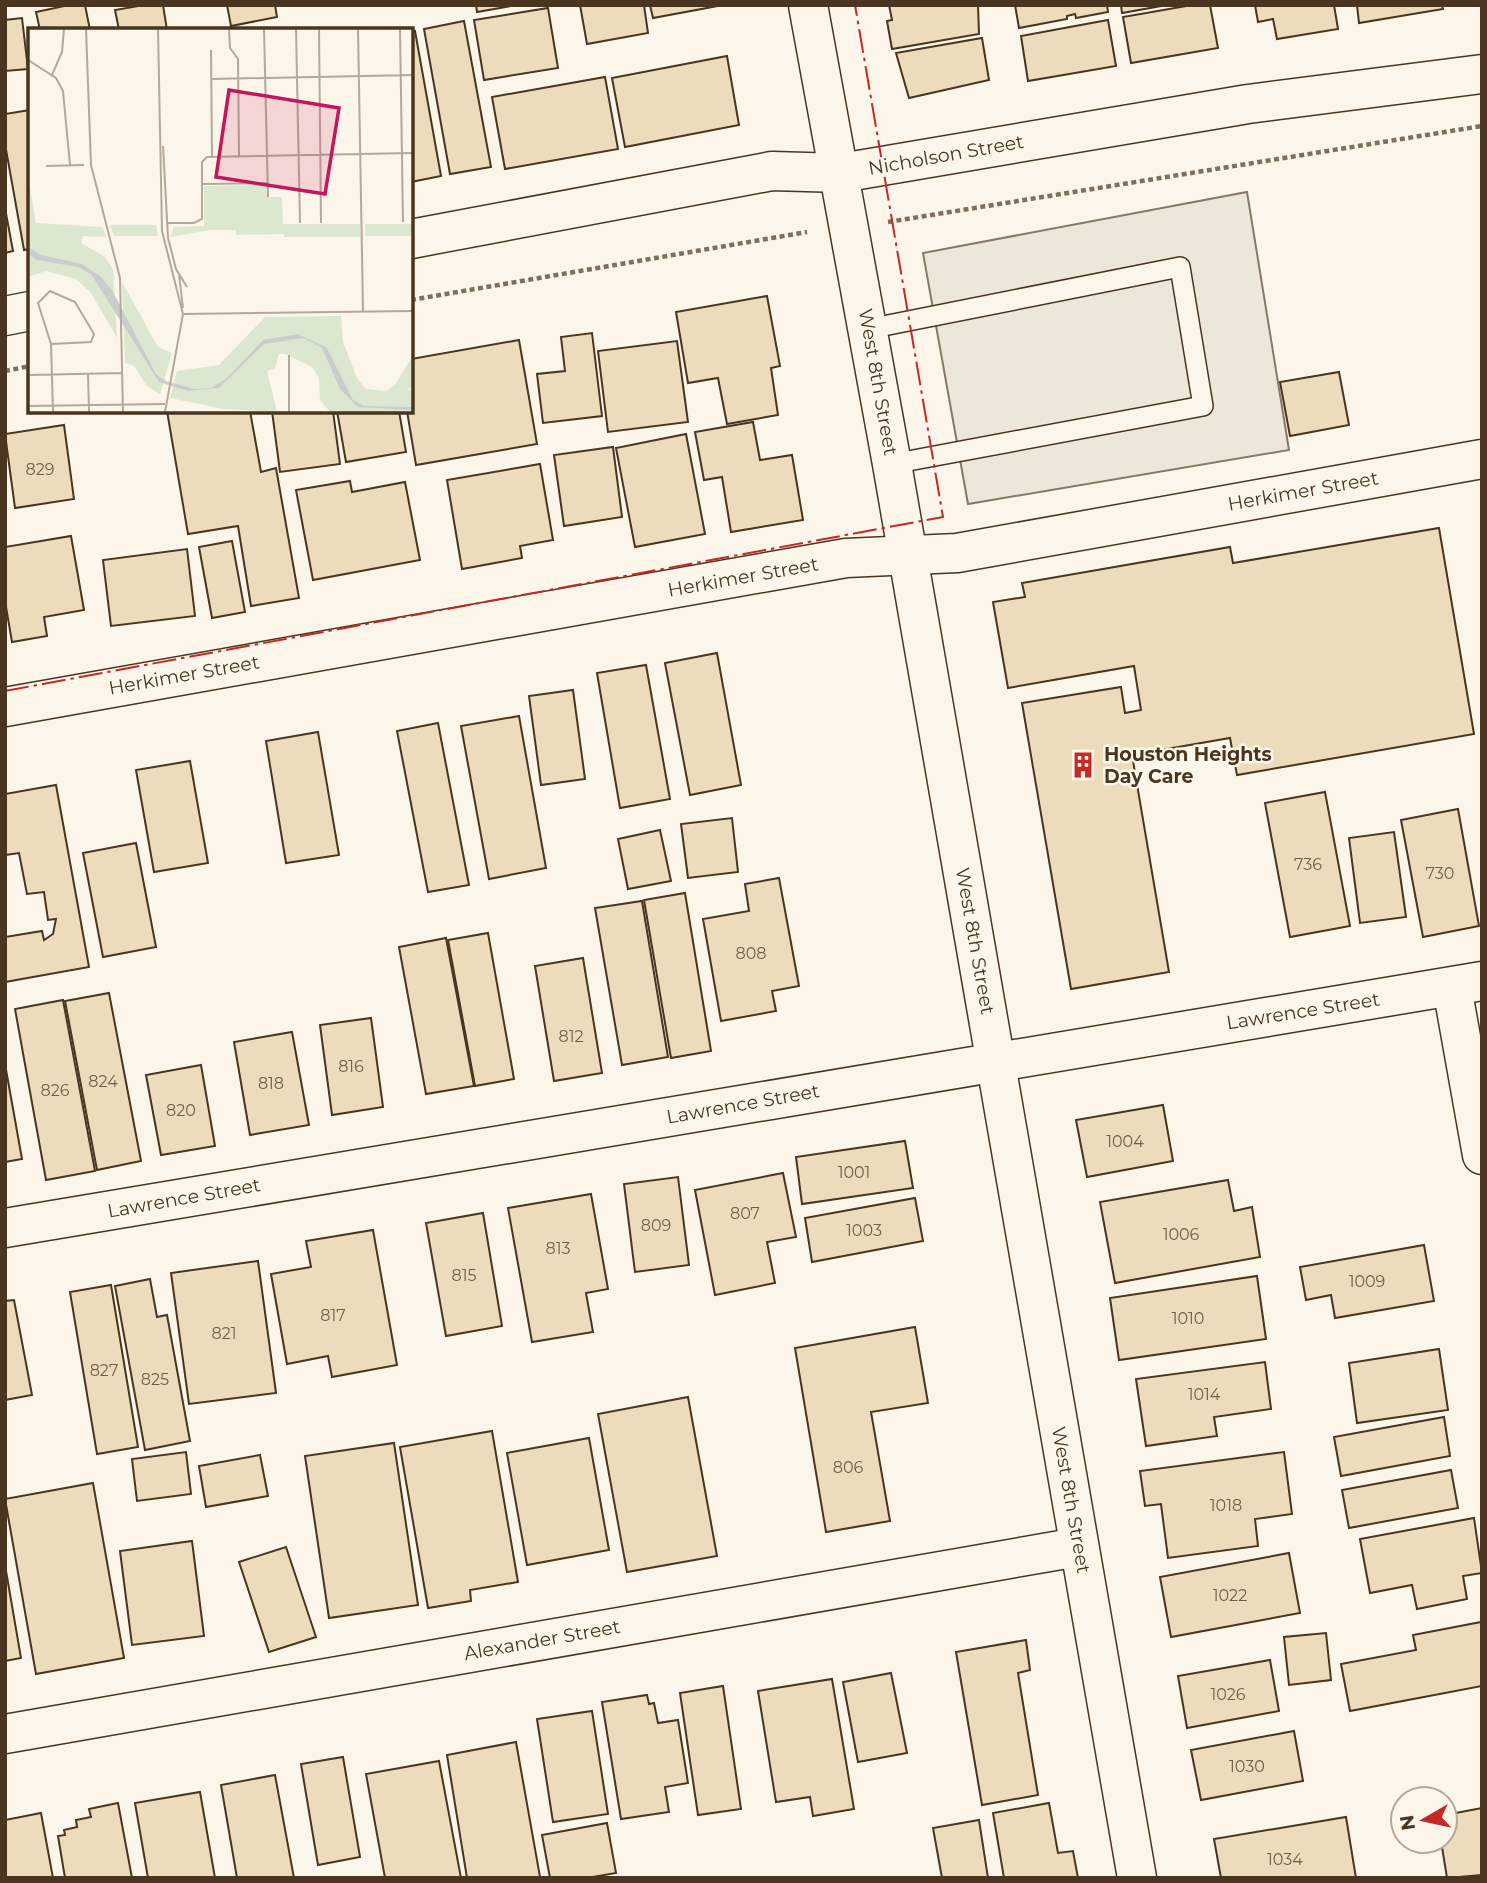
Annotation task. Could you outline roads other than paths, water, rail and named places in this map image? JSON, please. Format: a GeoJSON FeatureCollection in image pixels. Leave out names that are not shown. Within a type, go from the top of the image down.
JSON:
{"type":"FeatureCollection","features":[{"type":"Feature","properties":{"kind":"street","name":"West 8th Street"},"geometry":{"type":"LineString","coordinates":[[808,5],[841,173],[1137,1878]]}},
{"type":"Feature","properties":{"kind":"street","name":"Nicholson Street"},"geometry":{"type":"LineString","coordinates":[[413,239],[772,171],[841,173],[1248,104],[1482,74]]}},
{"type":"Feature","properties":{"kind":"street"},"geometry":{"type":"LineString","coordinates":[[5,316],[28,311]]}},
{"type":"Feature","properties":{"kind":"street","name":"Herkimer Street"},"geometry":{"type":"LineString","coordinates":[[5,707],[845,558],[957,553],[1482,459]]}},
{"type":"Feature","properties":{"kind":"street"},"geometry":{"type":"LineString","coordinates":[[1467,984],[1482,1155]]}},
{"type":"Feature","properties":{"kind":"street","name":"Lawrence Street"},"geometry":{"type":"LineString","coordinates":[[5,1228],[1467,984]]}},
{"type":"Feature","properties":{"kind":"street","name":"Alexander Street"},"geometry":{"type":"LineString","coordinates":[[5,1734],[1079,1547]]}},
{"type":"Feature","properties":{"kind":"lane"},"geometry":{"type":"LineString","coordinates":[[868,329],[1180,267],[1203,405],[892,464]]}},
{"type":"Feature","properties":{"kind":"place","name":"Houston Heights Day Care"},"geometry":{"type":"Point","coordinates":[1083,765]}}]}
